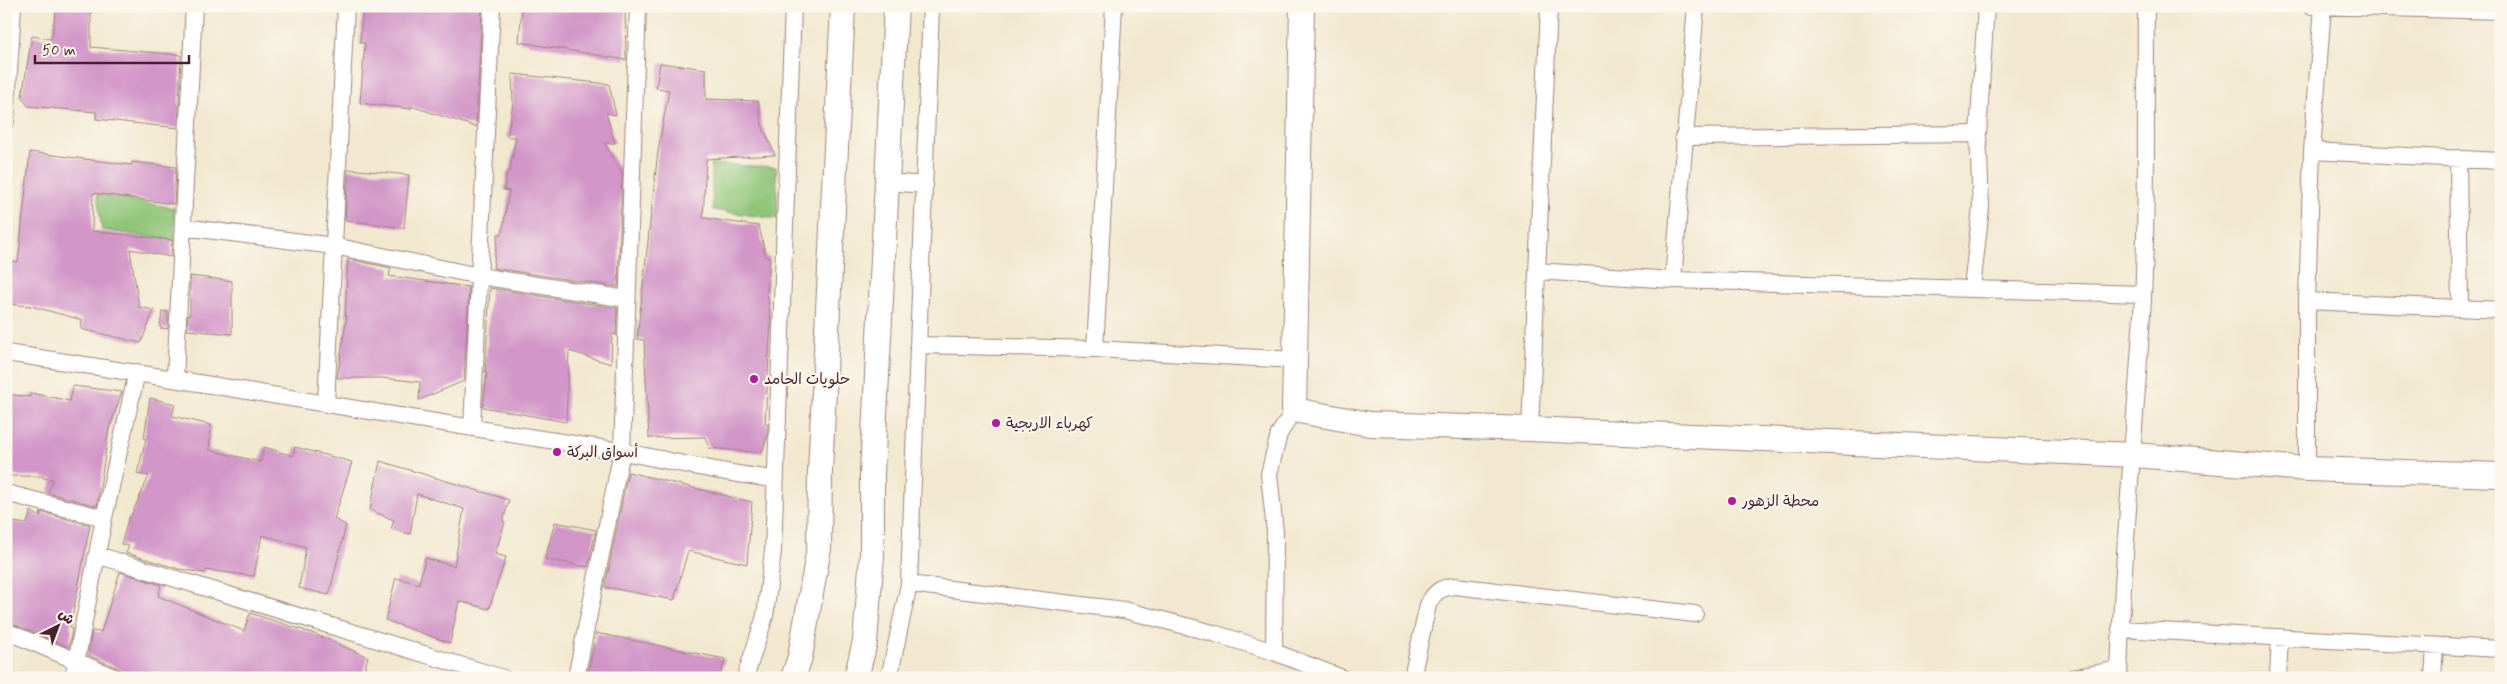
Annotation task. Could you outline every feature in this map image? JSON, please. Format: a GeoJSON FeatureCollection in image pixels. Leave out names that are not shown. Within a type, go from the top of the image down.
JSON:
{"type":"FeatureCollection","features":[{"type":"Feature","properties":{"kind":"street"},"geometry":{"type":"LineString","coordinates":[[6,121],[13,6]]}},
{"type":"Feature","properties":{"kind":"street"},"geometry":{"type":"LineString","coordinates":[[176,378],[194,6]]}},
{"type":"Feature","properties":{"kind":"street"},"geometry":{"type":"LineString","coordinates":[[326,404],[346,6]]}},
{"type":"Feature","properties":{"kind":"street"},"geometry":{"type":"LineString","coordinates":[[472,428],[492,6]]}},
{"type":"Feature","properties":{"kind":"street"},"geometry":{"type":"LineString","coordinates":[[576,678],[622,451],[638,6]]}},
{"type":"Feature","properties":{"kind":"street"},"geometry":{"type":"LineString","coordinates":[[745,678],[765,616],[772,551],[793,6]]}},
{"type":"Feature","properties":{"kind":"street"},"geometry":{"type":"LineString","coordinates":[[793,678],[800,658],[819,548],[820,472],[843,6]]}},
{"type":"Feature","properties":{"kind":"street"},"geometry":{"type":"LineString","coordinates":[[856,678],[865,642],[872,555],[872,473],[896,6]]}},
{"type":"Feature","properties":{"kind":"street"},"geometry":{"type":"LineString","coordinates":[[889,678],[909,584],[931,6]]}},
{"type":"Feature","properties":{"kind":"street"},"geometry":{"type":"LineString","coordinates":[[1094,349],[1114,6]]}},
{"type":"Feature","properties":{"kind":"street"},"geometry":{"type":"LineString","coordinates":[[1274,652],[1275,542],[1269,474],[1279,434],[1294,410],[1302,6]]}},
{"type":"Feature","properties":{"kind":"street"},"geometry":{"type":"LineString","coordinates":[[1530,429],[1549,6]]}},
{"type":"Feature","properties":{"kind":"street"},"geometry":{"type":"LineString","coordinates":[[1673,280],[1696,6]]}},
{"type":"Feature","properties":{"kind":"street"},"geometry":{"type":"LineString","coordinates":[[1972,289],[1981,207],[1978,134],[1986,6]]}},
{"type":"Feature","properties":{"kind":"street"},"geometry":{"type":"LineString","coordinates":[[2071,678],[2119,673],[2120,629],[2134,455],[2143,294],[2146,6]]}},
{"type":"Feature","properties":{"kind":"street"},"geometry":{"type":"LineString","coordinates":[[2312,6],[2501,11]]}},
{"type":"Feature","properties":{"kind":"street"},"geometry":{"type":"LineString","coordinates":[[2307,469],[2307,301],[2312,150],[2322,7]]}},
{"type":"Feature","properties":{"kind":"street"},"geometry":{"type":"LineString","coordinates":[[1684,137],[1978,134]]}},
{"type":"Feature","properties":{"kind":"street"},"geometry":{"type":"LineString","coordinates":[[2312,150],[2501,161]]}},
{"type":"Feature","properties":{"kind":"street"},"geometry":{"type":"LineString","coordinates":[[2458,158],[2460,308]]}},
{"type":"Feature","properties":{"kind":"street"},"geometry":{"type":"LineString","coordinates":[[887,182],[925,185]]}},
{"type":"Feature","properties":{"kind":"street"},"geometry":{"type":"LineString","coordinates":[[183,227],[334,246],[479,276],[627,299]]}},
{"type":"Feature","properties":{"kind":"street"},"geometry":{"type":"LineString","coordinates":[[1537,270],[1673,280],[2143,294]]}},
{"type":"Feature","properties":{"kind":"street"},"geometry":{"type":"LineString","coordinates":[[2307,301],[2501,310]]}},
{"type":"Feature","properties":{"kind":"street"},"geometry":{"type":"LineString","coordinates":[[919,344],[1094,349],[1294,360]]}},
{"type":"Feature","properties":{"kind":"street"},"geometry":{"type":"LineString","coordinates":[[6,353],[176,378],[472,428],[622,451],[746,476],[776,479]]}},
{"type":"Feature","properties":{"kind":"street"},"geometry":{"type":"LineString","coordinates":[[73,678],[104,518],[137,372]]}},
{"type":"Feature","properties":{"kind":"street"},"geometry":{"type":"LineString","coordinates":[[1294,410],[1370,424],[2134,455],[2307,469],[2501,475]]}},
{"type":"Feature","properties":{"kind":"street"},"geometry":{"type":"LineString","coordinates":[[6,493],[104,518]]}},
{"type":"Feature","properties":{"kind":"street"},"geometry":{"type":"LineString","coordinates":[[97,555],[503,678]]}},
{"type":"Feature","properties":{"kind":"street"},"geometry":{"type":"LineString","coordinates":[[909,584],[1124,610],[1213,633],[1274,652],[1342,678]]}},
{"type":"Feature","properties":{"kind":"street"},"geometry":{"type":"LineString","coordinates":[[1412,678],[1428,605],[1433,595],[1442,588],[1454,586],[1695,614]]}},
{"type":"Feature","properties":{"kind":"street"},"geometry":{"type":"LineString","coordinates":[[2120,629],[2501,649]]}},
{"type":"Feature","properties":{"kind":"street"},"geometry":{"type":"LineString","coordinates":[[6,631],[116,678]]}},
{"type":"Feature","properties":{"kind":"street"},"geometry":{"type":"LineString","coordinates":[[2278,678],[2280,637]]}},
{"type":"Feature","properties":{"kind":"street"},"geometry":{"type":"LineString","coordinates":[[2434,678],[2436,646]]}},
{"type":"Feature","properties":{"kind":"green space"},"geometry":{"type":"Polygon","coordinates":[[[711,164],[776,167],[778,219],[713,210],[711,164]]]}},
{"type":"Feature","properties":{"kind":"green space"},"geometry":{"type":"Polygon","coordinates":[[[97,194],[174,208],[175,240],[102,230],[97,194]]]}},
{"type":"Feature","properties":{"kind":"building"},"geometry":{"type":"Polygon","coordinates":[[[57,6],[91,6],[91,47],[181,55],[178,128],[96,119],[96,112],[28,106],[22,97],[32,36],[51,39],[57,6]]]}},
{"type":"Feature","properties":{"kind":"building"},"geometry":{"type":"Polygon","coordinates":[[[363,6],[482,6],[476,127],[411,106],[411,109],[360,103],[365,43],[360,43],[363,6]]]}},
{"type":"Feature","properties":{"kind":"building"},"geometry":{"type":"Polygon","coordinates":[[[522,6],[625,6],[626,60],[519,42],[522,6]]]}},
{"type":"Feature","properties":{"kind":"building"},"geometry":{"type":"Polygon","coordinates":[[[660,63],[706,69],[706,99],[758,101],[762,125],[775,155],[706,159],[703,218],[759,226],[766,257],[770,257],[767,292],[771,321],[765,424],[768,424],[767,437],[762,453],[709,448],[705,437],[649,438],[644,340],[637,339],[658,151],[669,90],[656,88],[660,63]]]}},
{"type":"Feature","properties":{"kind":"building"},"geometry":{"type":"Polygon","coordinates":[[[512,74],[609,84],[616,115],[606,113],[615,143],[604,143],[622,173],[618,287],[493,268],[498,234],[502,234],[509,191],[504,190],[507,171],[510,171],[516,137],[507,137],[513,103],[512,74]]]}},
{"type":"Feature","properties":{"kind":"building"},"geometry":{"type":"Polygon","coordinates":[[[30,152],[131,165],[132,162],[176,167],[174,204],[93,193],[92,231],[172,240],[171,257],[130,249],[139,307],[154,310],[141,343],[81,329],[82,320],[31,306],[7,304],[11,261],[18,262],[30,152]]]}},
{"type":"Feature","properties":{"kind":"building"},"geometry":{"type":"Polygon","coordinates":[[[348,169],[409,175],[404,228],[345,220],[348,169]]]}},
{"type":"Feature","properties":{"kind":"building"},"geometry":{"type":"Polygon","coordinates":[[[348,259],[391,268],[389,276],[469,287],[464,381],[419,400],[420,382],[383,378],[337,378],[347,316],[345,316],[348,259]]]}},
{"type":"Feature","properties":{"kind":"building"},"geometry":{"type":"Polygon","coordinates":[[[190,276],[232,281],[232,334],[187,330],[188,315],[190,315],[190,276]]]}},
{"type":"Feature","properties":{"kind":"building"},"geometry":{"type":"Polygon","coordinates":[[[490,288],[617,308],[616,335],[612,334],[611,364],[569,351],[566,422],[483,407],[487,372],[485,373],[490,288]]]}},
{"type":"Feature","properties":{"kind":"building"},"geometry":{"type":"Polygon","coordinates":[[[162,311],[168,312],[168,329],[160,328],[162,311]]]}},
{"type":"Feature","properties":{"kind":"building"},"geometry":{"type":"Polygon","coordinates":[[[73,386],[122,392],[109,429],[97,506],[48,493],[53,479],[43,478],[43,476],[6,476],[6,394],[30,397],[31,393],[70,401],[73,386]]]}},
{"type":"Feature","properties":{"kind":"building"},"geometry":{"type":"Polygon","coordinates":[[[150,398],[175,404],[172,416],[211,425],[209,450],[260,462],[264,447],[293,456],[295,447],[352,462],[334,519],[346,525],[329,595],[299,588],[306,547],[262,535],[254,576],[206,570],[205,573],[179,569],[126,553],[129,546],[121,544],[129,517],[149,476],[137,474],[146,439],[144,438],[150,398]]]}},
{"type":"Feature","properties":{"kind":"building"},"geometry":{"type":"Polygon","coordinates":[[[380,461],[509,500],[503,521],[505,522],[495,554],[506,557],[489,609],[459,601],[450,643],[385,620],[396,578],[419,584],[425,558],[454,566],[464,509],[417,494],[410,534],[391,529],[394,520],[370,510],[380,461]]]}},
{"type":"Feature","properties":{"kind":"building"},"geometry":{"type":"Polygon","coordinates":[[[628,472],[752,502],[747,564],[688,551],[674,600],[605,587],[628,472]]]}},
{"type":"Feature","properties":{"kind":"building"},"geometry":{"type":"Polygon","coordinates":[[[31,511],[40,517],[41,512],[90,525],[70,628],[72,628],[69,647],[6,621],[6,521],[27,524],[31,511]]]}},
{"type":"Feature","properties":{"kind":"building"},"geometry":{"type":"Polygon","coordinates":[[[555,522],[596,530],[588,567],[545,559],[555,522]]]}},
{"type":"Feature","properties":{"kind":"building"},"geometry":{"type":"Polygon","coordinates":[[[120,572],[161,585],[158,596],[244,631],[250,613],[312,633],[368,657],[362,678],[136,678],[124,673],[120,669],[88,655],[92,631],[101,632],[120,572]]]}},
{"type":"Feature","properties":{"kind":"building"},"geometry":{"type":"Polygon","coordinates":[[[596,633],[725,659],[719,678],[587,678],[596,633]]]}},
{"type":"Feature","properties":{"kind":"place","name":"حلويات الحامد"},"geometry":{"type":"Point","coordinates":[754,379]}},
{"type":"Feature","properties":{"kind":"place","name":"كهرباء الاربجية"},"geometry":{"type":"Point","coordinates":[996,423]}},
{"type":"Feature","properties":{"kind":"place","name":"أسواق البركة"},"geometry":{"type":"Point","coordinates":[557,452]}},
{"type":"Feature","properties":{"kind":"place","name":"محطة الزهور"},"geometry":{"type":"Point","coordinates":[1732,501]}}]}
